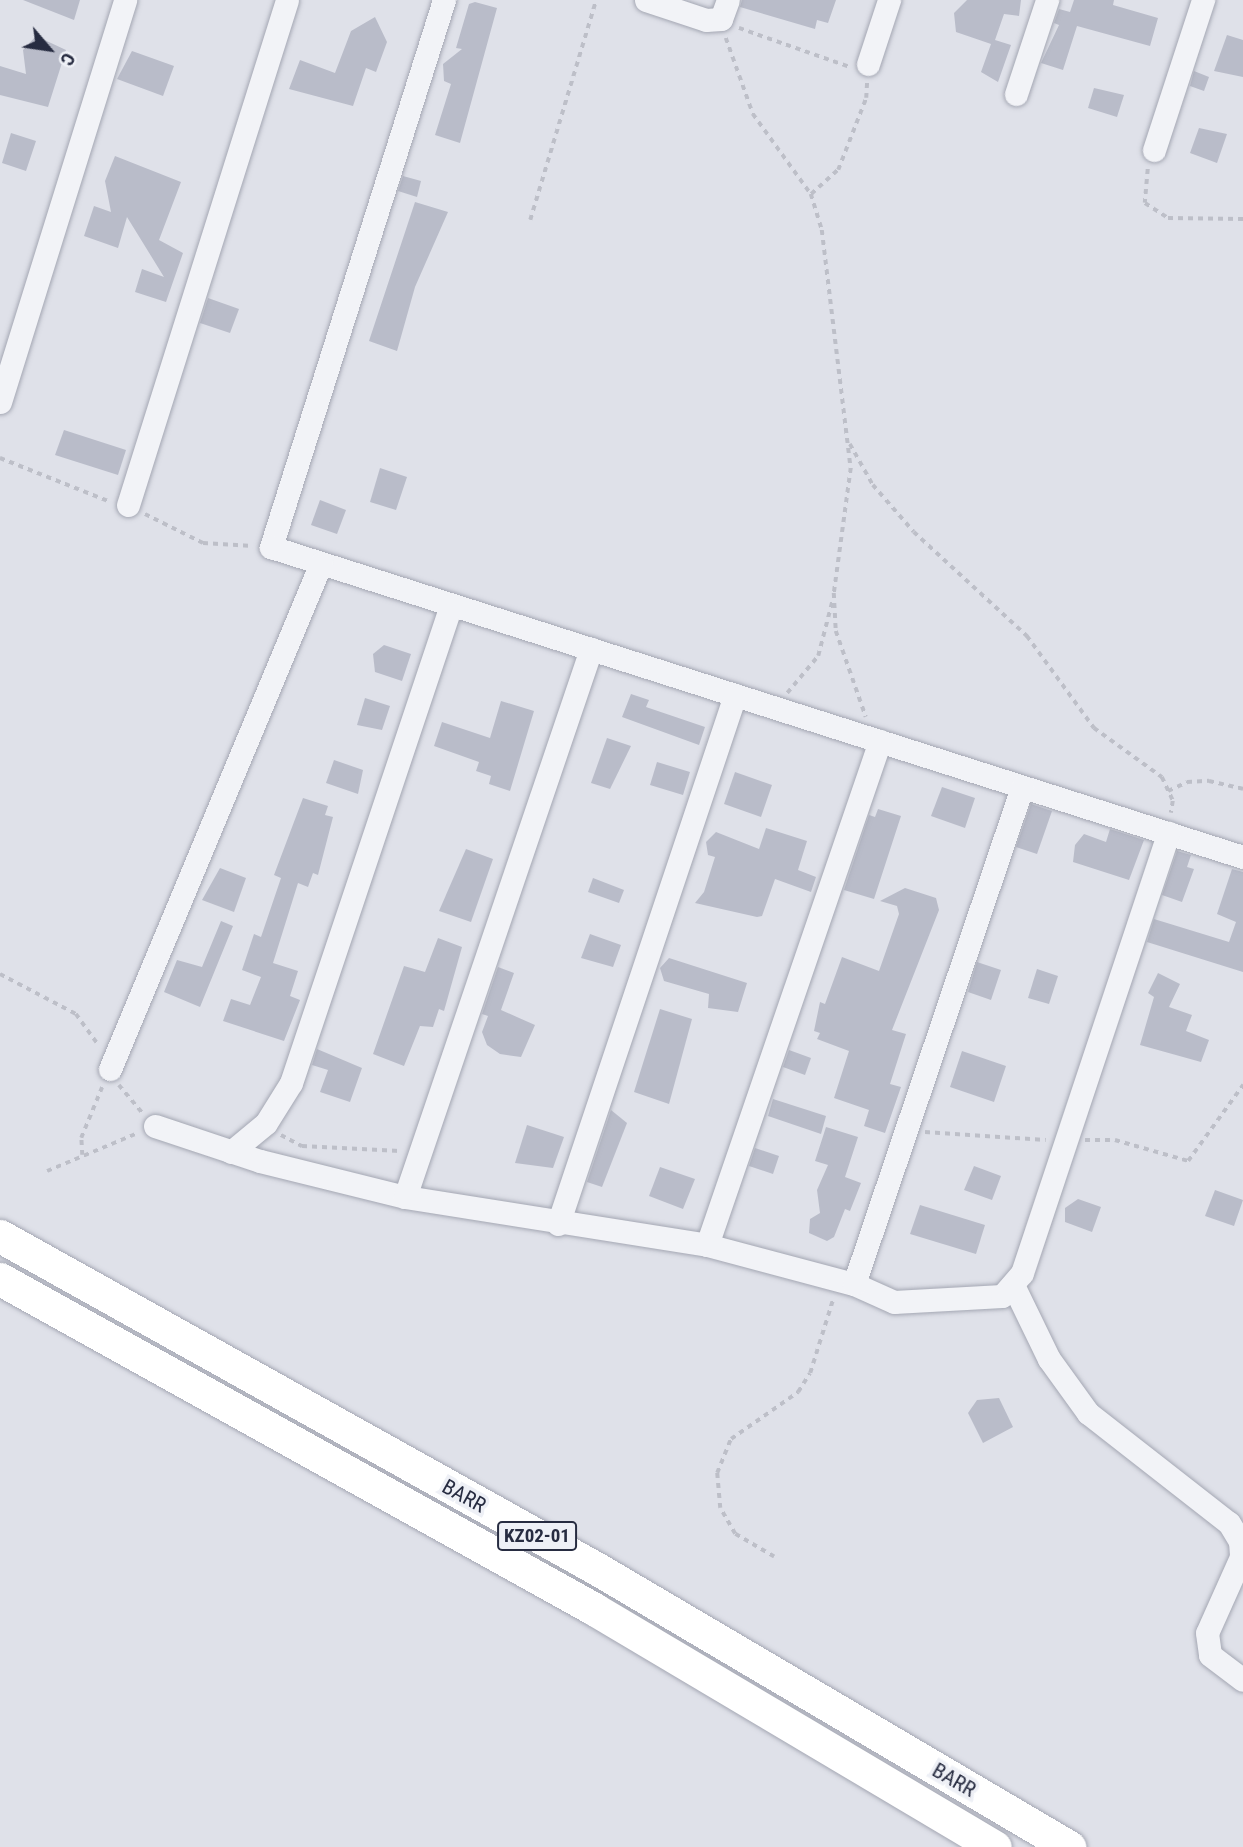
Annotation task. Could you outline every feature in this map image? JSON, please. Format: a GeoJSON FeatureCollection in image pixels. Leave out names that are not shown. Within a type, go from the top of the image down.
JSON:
{"type":"FeatureCollection","features":[{"type":"Feature","properties":{"kind":"highway","name":"BARR"},"geometry":{"type":"LineString","coordinates":[[0,1236],[598,1570],[1069,1847]]}},
{"type":"Feature","properties":{"kind":"highway","name":"BARR"},"geometry":{"type":"LineString","coordinates":[[0,1279],[594,1609],[995,1847]]}},
{"type":"Feature","properties":{"kind":"street"},"geometry":{"type":"LineString","coordinates":[[0,402],[125,0]]}},
{"type":"Feature","properties":{"kind":"street"},"geometry":{"type":"LineString","coordinates":[[128,505],[286,0]]}},
{"type":"Feature","properties":{"kind":"street"},"geometry":{"type":"LineString","coordinates":[[444,0],[271,547],[1243,857]]}},
{"type":"Feature","properties":{"kind":"street"},"geometry":{"type":"LineString","coordinates":[[646,0],[706,20],[724,9]]}},
{"type":"Feature","properties":{"kind":"street"},"geometry":{"type":"LineString","coordinates":[[868,64],[889,0]]}},
{"type":"Feature","properties":{"kind":"street"},"geometry":{"type":"LineString","coordinates":[[1016,94],[1047,0]]}},
{"type":"Feature","properties":{"kind":"street"},"geometry":{"type":"LineString","coordinates":[[1154,150],[1203,0]]}},
{"type":"Feature","properties":{"kind":"street"},"geometry":{"type":"LineString","coordinates":[[110,1069],[320,563]]}},
{"type":"Feature","properties":{"kind":"street"},"geometry":{"type":"LineString","coordinates":[[231,1152],[265,1123],[290,1083],[452,605]]}},
{"type":"Feature","properties":{"kind":"street"},"geometry":{"type":"LineString","coordinates":[[405,1197],[591,649]]}},
{"type":"Feature","properties":{"kind":"street"},"geometry":{"type":"LineString","coordinates":[[558,1224],[735,695]]}},
{"type":"Feature","properties":{"kind":"street"},"geometry":{"type":"LineString","coordinates":[[707,1245],[880,741]]}},
{"type":"Feature","properties":{"kind":"street"},"geometry":{"type":"LineString","coordinates":[[854,1284],[1021,787]]}},
{"type":"Feature","properties":{"kind":"street"},"geometry":{"type":"LineString","coordinates":[[155,1126],[231,1152],[405,1197],[558,1224],[707,1245],[854,1284],[894,1302],[1002,1296],[1014,1287],[1168,833]]}},
{"type":"Feature","properties":{"kind":"street"},"geometry":{"type":"LineString","coordinates":[[1014,1287],[1049,1359],[1088,1413],[1229,1523],[1240,1541],[1241,1557],[1207,1633],[1210,1655],[1243,1680]]}},
{"type":"Feature","properties":{"kind":"path"},"geometry":{"type":"LineString","coordinates":[[530,220],[596,0]]}},
{"type":"Feature","properties":{"kind":"path"},"geometry":{"type":"LineString","coordinates":[[724,9],[845,68],[868,64],[866,98],[838,170],[811,194]]}},
{"type":"Feature","properties":{"kind":"path"},"geometry":{"type":"LineString","coordinates":[[724,9],[733,70],[753,114],[811,194],[822,230],[851,468],[834,593],[818,656],[799,683],[771,706]]}},
{"type":"Feature","properties":{"kind":"path"},"geometry":{"type":"LineString","coordinates":[[1154,150],[1143,185],[1146,203],[1168,218],[1243,219]]}},
{"type":"Feature","properties":{"kind":"path"},"geometry":{"type":"LineString","coordinates":[[849,442],[873,485],[914,531],[1003,609],[1094,728],[1148,765],[1173,801],[1168,833]]}},
{"type":"Feature","properties":{"kind":"path"},"geometry":{"type":"LineString","coordinates":[[834,593],[836,631],[859,705],[880,741]]}},
{"type":"Feature","properties":{"kind":"path"},"geometry":{"type":"LineString","coordinates":[[1168,791],[1187,782],[1209,781],[1243,789]]}},
{"type":"Feature","properties":{"kind":"path"},"geometry":{"type":"LineString","coordinates":[[0,974],[76,1014],[91,1029],[125,1097],[155,1126],[47,1171]]}},
{"type":"Feature","properties":{"kind":"path"},"geometry":{"type":"LineString","coordinates":[[82,1156],[81,1138],[110,1069]]}},
{"type":"Feature","properties":{"kind":"path"},"geometry":{"type":"LineString","coordinates":[[265,1123],[302,1146],[423,1150]]}},
{"type":"Feature","properties":{"kind":"path"},"geometry":{"type":"LineString","coordinates":[[774,1557],[735,1534],[720,1508],[717,1473],[731,1439],[798,1392],[810,1373],[831,1301],[854,1284]]}},
{"type":"Feature","properties":{"kind":"building"},"geometry":{"type":"Polygon","coordinates":[[[23,0],[80,0],[74,20],[23,0]]]}},
{"type":"Feature","properties":{"kind":"building"},"geometry":{"type":"Polygon","coordinates":[[[742,0],[836,0],[828,23],[817,20],[815,29],[740,7],[742,0]]]}},
{"type":"Feature","properties":{"kind":"building"},"geometry":{"type":"Polygon","coordinates":[[[967,0],[1021,0],[1019,16],[1004,14],[995,40],[1011,45],[998,82],[981,72],[991,44],[956,32],[954,13],[967,0]]]}},
{"type":"Feature","properties":{"kind":"building"},"geometry":{"type":"Polygon","coordinates":[[[1074,0],[1114,0],[1113,5],[1158,18],[1150,46],[1077,26],[1063,70],[1041,63],[1059,25],[1054,23],[1059,9],[1070,12],[1074,0]]]}},
{"type":"Feature","properties":{"kind":"building"},"geometry":{"type":"Polygon","coordinates":[[[475,2],[497,8],[460,143],[435,135],[451,84],[444,81],[443,64],[462,49],[456,48],[469,4],[475,2]]]}},
{"type":"Feature","properties":{"kind":"building"},"geometry":{"type":"Polygon","coordinates":[[[375,17],[387,42],[376,72],[366,68],[353,106],[289,89],[300,60],[335,73],[351,31],[375,17]]]}},
{"type":"Feature","properties":{"kind":"building"},"geometry":{"type":"Polygon","coordinates":[[[1227,35],[1243,40],[1243,77],[1214,71],[1227,35]]]}},
{"type":"Feature","properties":{"kind":"building"},"geometry":{"type":"Polygon","coordinates":[[[36,36],[66,50],[48,107],[0,95],[0,66],[26,74],[23,50],[36,36]]]}},
{"type":"Feature","properties":{"kind":"building"},"geometry":{"type":"Polygon","coordinates":[[[132,51],[174,66],[163,96],[117,79],[132,51]]]}},
{"type":"Feature","properties":{"kind":"building"},"geometry":{"type":"Polygon","coordinates":[[[1194,71],[1209,77],[1204,91],[1190,86],[1194,71]]]}},
{"type":"Feature","properties":{"kind":"building"},"geometry":{"type":"Polygon","coordinates":[[[1094,88],[1124,95],[1117,117],[1088,108],[1094,88]]]}},
{"type":"Feature","properties":{"kind":"building"},"geometry":{"type":"Polygon","coordinates":[[[1199,128],[1227,134],[1217,163],[1190,153],[1199,128]]]}},
{"type":"Feature","properties":{"kind":"building"},"geometry":{"type":"Polygon","coordinates":[[[11,133],[36,141],[26,171],[2,163],[11,133]]]}},
{"type":"Feature","properties":{"kind":"building"},"geometry":{"type":"Polygon","coordinates":[[[115,156],[181,182],[159,240],[183,253],[166,302],[135,292],[142,269],[164,277],[127,217],[118,248],[84,236],[94,206],[111,212],[105,181],[115,156]]]}},
{"type":"Feature","properties":{"kind":"building"},"geometry":{"type":"Polygon","coordinates":[[[403,176],[421,181],[417,197],[398,191],[403,176]]]}},
{"type":"Feature","properties":{"kind":"building"},"geometry":{"type":"Polygon","coordinates":[[[415,202],[448,212],[415,287],[397,351],[369,341],[415,202]]]}},
{"type":"Feature","properties":{"kind":"building"},"geometry":{"type":"Polygon","coordinates":[[[208,298],[239,309],[230,333],[200,323],[208,298]]]}},
{"type":"Feature","properties":{"kind":"building"},"geometry":{"type":"Polygon","coordinates":[[[64,430],[126,450],[118,475],[55,455],[64,430]]]}},
{"type":"Feature","properties":{"kind":"building"},"geometry":{"type":"Polygon","coordinates":[[[380,468],[407,477],[396,510],[370,502],[380,468]]]}},
{"type":"Feature","properties":{"kind":"building"},"geometry":{"type":"Polygon","coordinates":[[[320,500],[346,510],[337,534],[311,525],[320,500]]]}},
{"type":"Feature","properties":{"kind":"building"},"geometry":{"type":"Polygon","coordinates":[[[384,645],[411,654],[402,681],[375,672],[373,654],[384,645]]]}},
{"type":"Feature","properties":{"kind":"building"},"geometry":{"type":"Polygon","coordinates":[[[631,694],[649,700],[646,707],[705,727],[699,745],[622,717],[631,694]]]}},
{"type":"Feature","properties":{"kind":"building"},"geometry":{"type":"Polygon","coordinates":[[[365,698],[390,706],[382,730],[357,725],[365,698]]]}},
{"type":"Feature","properties":{"kind":"building"},"geometry":{"type":"Polygon","coordinates":[[[501,701],[534,711],[510,791],[489,784],[491,776],[476,771],[479,762],[434,746],[442,722],[490,738],[501,701]]]}},
{"type":"Feature","properties":{"kind":"building"},"geometry":{"type":"Polygon","coordinates":[[[607,738],[631,746],[610,789],[591,783],[607,738]]]}},
{"type":"Feature","properties":{"kind":"building"},"geometry":{"type":"Polygon","coordinates":[[[334,760],[363,770],[358,794],[326,783],[334,760]]]}},
{"type":"Feature","properties":{"kind":"building"},"geometry":{"type":"Polygon","coordinates":[[[657,762],[690,772],[683,795],[650,785],[657,762]]]}},
{"type":"Feature","properties":{"kind":"building"},"geometry":{"type":"Polygon","coordinates":[[[735,772],[772,785],[761,817],[724,804],[735,772]]]}},
{"type":"Feature","properties":{"kind":"building"},"geometry":{"type":"Polygon","coordinates":[[[942,787],[975,798],[965,828],[931,816],[942,787]]]}},
{"type":"Feature","properties":{"kind":"building"},"geometry":{"type":"Polygon","coordinates":[[[303,798],[328,806],[325,815],[333,817],[318,875],[313,873],[308,887],[298,883],[273,963],[298,971],[290,996],[300,1000],[284,1041],[223,1021],[231,999],[250,1005],[261,977],[242,970],[254,934],[261,937],[281,878],[274,875],[303,798]]]}},
{"type":"Feature","properties":{"kind":"building"},"geometry":{"type":"Polygon","coordinates":[[[1031,804],[1052,811],[1037,854],[1016,847],[1031,804]]]}},
{"type":"Feature","properties":{"kind":"building"},"geometry":{"type":"Polygon","coordinates":[[[878,809],[901,816],[874,899],[844,890],[869,815],[875,817],[878,809]]]}},
{"type":"Feature","properties":{"kind":"building"},"geometry":{"type":"Polygon","coordinates":[[[766,828],[807,841],[798,870],[816,877],[811,892],[775,879],[762,916],[757,917],[695,903],[704,892],[715,857],[708,855],[706,842],[716,832],[759,849],[766,828]]]}},
{"type":"Feature","properties":{"kind":"building"},"geometry":{"type":"Polygon","coordinates":[[[1110,829],[1144,840],[1129,880],[1073,862],[1075,845],[1084,834],[1106,842],[1110,829]]]}},
{"type":"Feature","properties":{"kind":"building"},"geometry":{"type":"Polygon","coordinates":[[[466,849],[493,859],[471,922],[439,911],[466,849]]]}},
{"type":"Feature","properties":{"kind":"building"},"geometry":{"type":"Polygon","coordinates":[[[1177,851],[1191,855],[1187,867],[1194,869],[1182,902],[1162,895],[1177,851]]]}},
{"type":"Feature","properties":{"kind":"building"},"geometry":{"type":"Polygon","coordinates":[[[220,868],[246,878],[234,912],[202,900],[220,868]]]}},
{"type":"Feature","properties":{"kind":"building"},"geometry":{"type":"Polygon","coordinates":[[[1232,869],[1243,872],[1243,972],[1147,942],[1154,919],[1229,942],[1236,922],[1217,914],[1232,869]]]}},
{"type":"Feature","properties":{"kind":"building"},"geometry":{"type":"Polygon","coordinates":[[[593,878],[624,890],[619,903],[588,892],[593,878]]]}},
{"type":"Feature","properties":{"kind":"building"},"geometry":{"type":"Polygon","coordinates":[[[905,888],[936,898],[939,910],[892,1030],[906,1034],[890,1084],[901,1087],[885,1133],[864,1126],[869,1110],[834,1098],[849,1051],[817,1039],[820,1033],[814,1031],[820,1002],[825,1004],[842,957],[879,971],[899,914],[897,906],[880,901],[905,888]]]}},
{"type":"Feature","properties":{"kind":"building"},"geometry":{"type":"Polygon","coordinates":[[[221,921],[233,926],[200,1007],[164,992],[177,960],[202,967],[221,921]]]}},
{"type":"Feature","properties":{"kind":"building"},"geometry":{"type":"Polygon","coordinates":[[[590,934],[621,945],[613,967],[581,958],[590,934]]]}},
{"type":"Feature","properties":{"kind":"building"},"geometry":{"type":"Polygon","coordinates":[[[438,938],[462,947],[444,1011],[439,1009],[433,1027],[420,1026],[404,1066],[373,1054],[404,966],[425,972],[438,938]]]}},
{"type":"Feature","properties":{"kind":"building"},"geometry":{"type":"Polygon","coordinates":[[[669,958],[747,983],[738,1012],[708,1008],[709,994],[664,981],[660,968],[669,958]]]}},
{"type":"Feature","properties":{"kind":"building"},"geometry":{"type":"Polygon","coordinates":[[[977,962],[1001,970],[991,1000],[968,992],[977,962]]]}},
{"type":"Feature","properties":{"kind":"building"},"geometry":{"type":"Polygon","coordinates":[[[498,967],[514,973],[501,1010],[535,1025],[521,1057],[500,1054],[487,1045],[482,1032],[488,1016],[482,1014],[498,967]]]}},
{"type":"Feature","properties":{"kind":"building"},"geometry":{"type":"Polygon","coordinates":[[[1037,969],[1058,976],[1049,1004],[1028,998],[1037,969]]]}},
{"type":"Feature","properties":{"kind":"building"},"geometry":{"type":"Polygon","coordinates":[[[1158,973],[1180,984],[1169,1007],[1192,1015],[1186,1031],[1209,1040],[1201,1062],[1140,1045],[1154,997],[1148,993],[1158,973]]]}},
{"type":"Feature","properties":{"kind":"building"},"geometry":{"type":"Polygon","coordinates":[[[660,1009],[692,1019],[669,1104],[634,1092],[660,1009]]]}},
{"type":"Feature","properties":{"kind":"building"},"geometry":{"type":"Polygon","coordinates":[[[317,1049],[362,1068],[350,1102],[320,1092],[328,1070],[312,1065],[317,1049]]]}},
{"type":"Feature","properties":{"kind":"building"},"geometry":{"type":"Polygon","coordinates":[[[789,1050],[811,1058],[805,1075],[783,1067],[789,1050]]]}},
{"type":"Feature","properties":{"kind":"building"},"geometry":{"type":"Polygon","coordinates":[[[962,1051],[1006,1066],[994,1102],[950,1087],[962,1051]]]}},
{"type":"Feature","properties":{"kind":"building"},"geometry":{"type":"Polygon","coordinates":[[[773,1099],[826,1116],[821,1134],[768,1116],[773,1099]]]}},
{"type":"Feature","properties":{"kind":"building"},"geometry":{"type":"Polygon","coordinates":[[[611,1110],[627,1123],[602,1187],[587,1182],[611,1110]]]}},
{"type":"Feature","properties":{"kind":"building"},"geometry":{"type":"Polygon","coordinates":[[[527,1125],[564,1137],[553,1168],[515,1163],[527,1125]]]}},
{"type":"Feature","properties":{"kind":"building"},"geometry":{"type":"Polygon","coordinates":[[[826,1127],[858,1137],[845,1177],[861,1183],[850,1211],[845,1209],[834,1237],[827,1241],[809,1233],[810,1219],[820,1213],[817,1190],[828,1165],[815,1161],[826,1127]]]}},
{"type":"Feature","properties":{"kind":"building"},"geometry":{"type":"Polygon","coordinates":[[[755,1148],[779,1156],[773,1174],[749,1166],[755,1148]]]}},
{"type":"Feature","properties":{"kind":"building"},"geometry":{"type":"Polygon","coordinates":[[[974,1166],[1001,1176],[992,1200],[964,1190],[974,1166]]]}},
{"type":"Feature","properties":{"kind":"building"},"geometry":{"type":"Polygon","coordinates":[[[660,1167],[695,1179],[683,1209],[649,1196],[660,1167]]]}},
{"type":"Feature","properties":{"kind":"building"},"geometry":{"type":"Polygon","coordinates":[[[1215,1190],[1243,1200],[1234,1226],[1205,1216],[1215,1190]]]}},
{"type":"Feature","properties":{"kind":"building"},"geometry":{"type":"Polygon","coordinates":[[[1078,1199],[1101,1207],[1092,1232],[1065,1222],[1065,1208],[1078,1199]]]}},
{"type":"Feature","properties":{"kind":"building"},"geometry":{"type":"Polygon","coordinates":[[[920,1205],[985,1225],[976,1254],[910,1234],[920,1205]]]}},
{"type":"Feature","properties":{"kind":"building"},"geometry":{"type":"Polygon","coordinates":[[[999,1398],[1013,1427],[983,1443],[968,1413],[977,1400],[999,1398]]]}}]}
